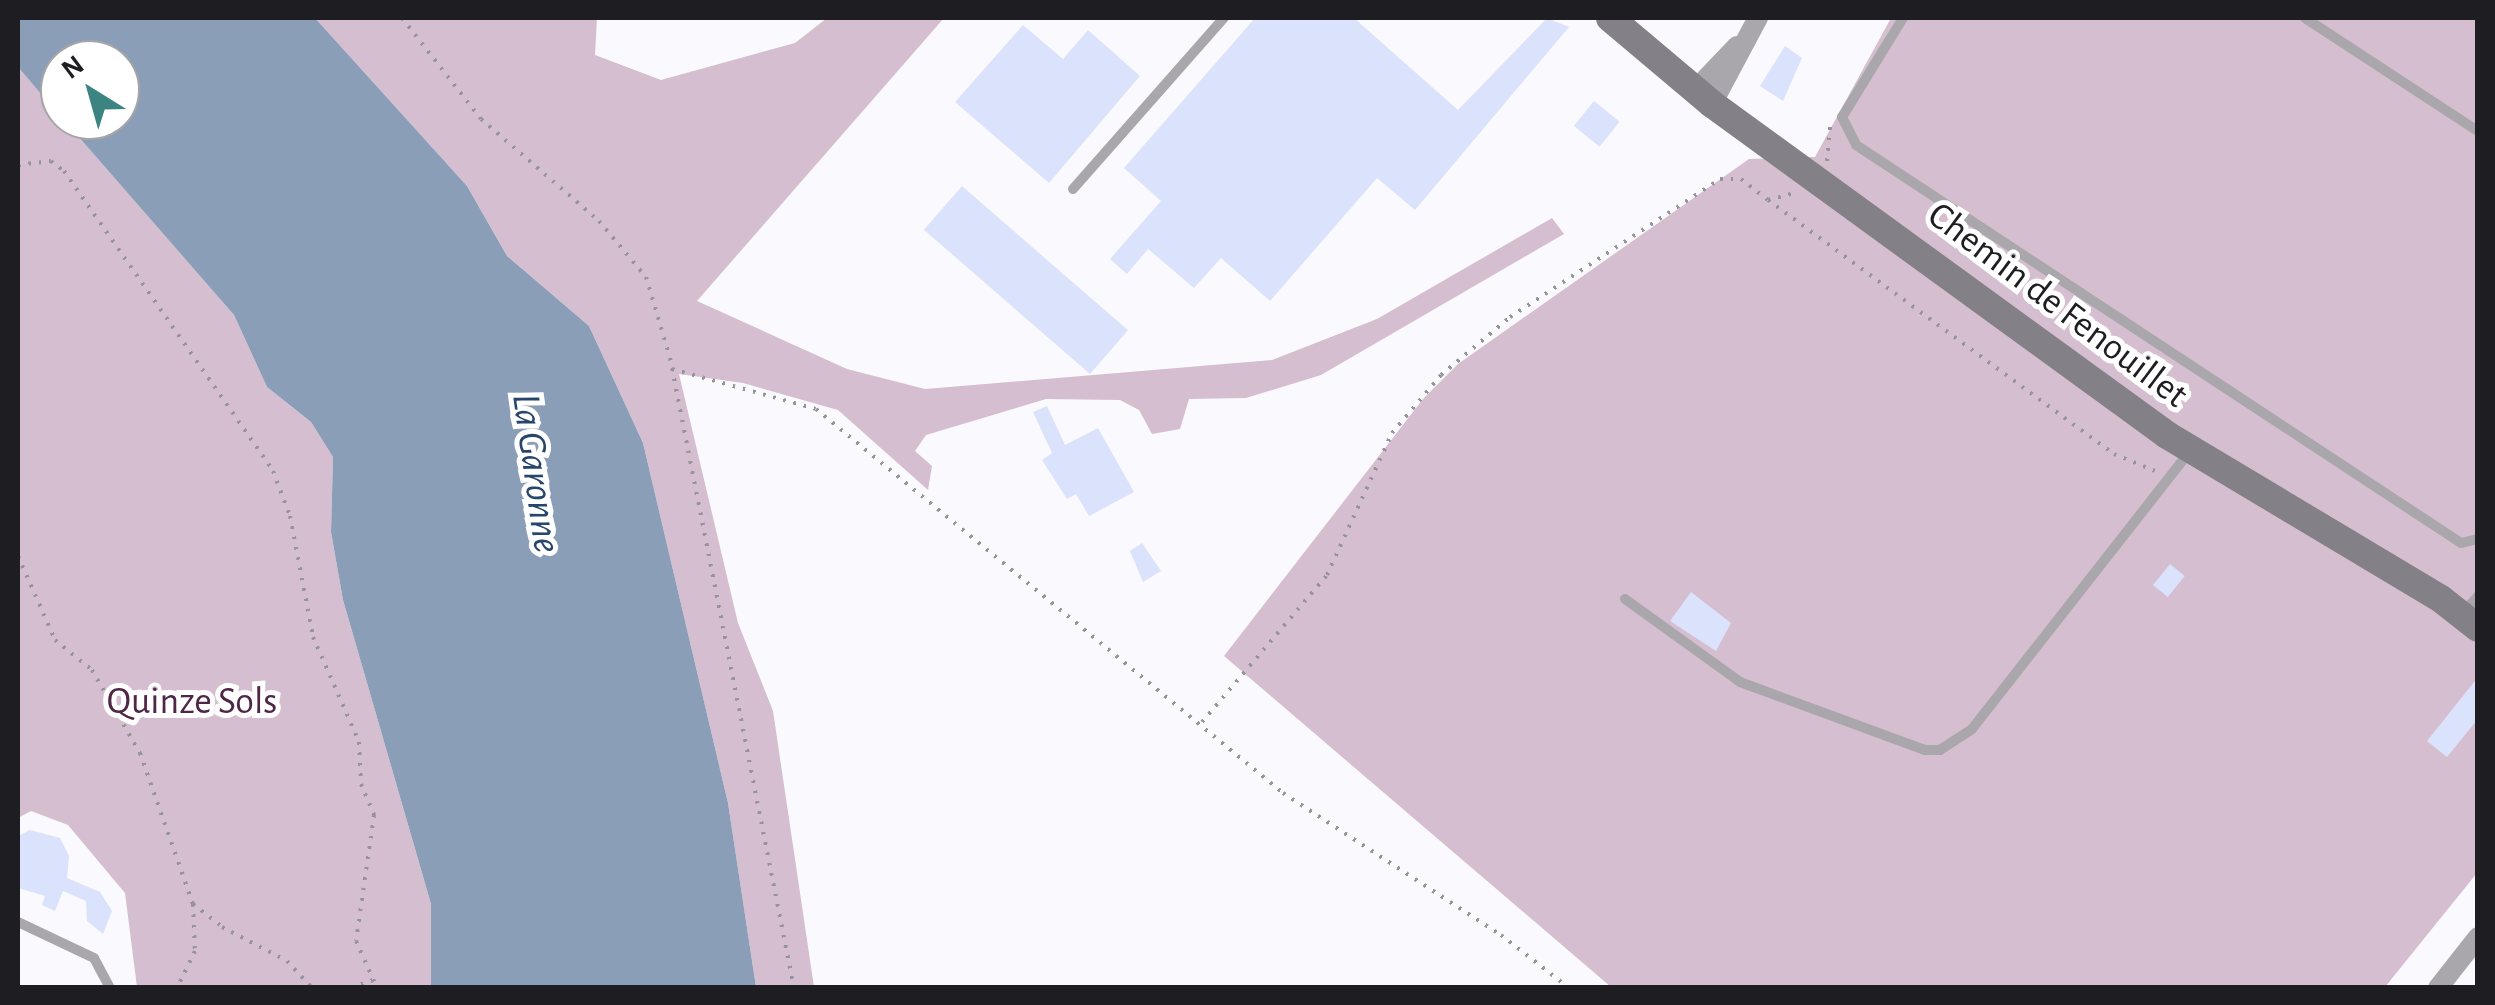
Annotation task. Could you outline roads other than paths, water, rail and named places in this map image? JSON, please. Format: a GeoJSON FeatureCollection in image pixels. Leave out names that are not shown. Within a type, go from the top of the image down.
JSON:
{"type":"FeatureCollection","features":[{"type":"Feature","properties":{"kind":"street","name":"Chemin de Fenouillet"},"geometry":{"type":"LineString","coordinates":[[1610,18],[1703,97],[2191,450],[2472,613]]}},
{"type":"Feature","properties":{"kind":"street"},"geometry":{"type":"LineString","coordinates":[[1703,97],[1758,18]]}},
{"type":"Feature","properties":{"kind":"street"},"geometry":{"type":"LineString","coordinates":[[2438,988],[2478,937]]}},
{"type":"Feature","properties":{"kind":"lane"},"geometry":{"type":"LineString","coordinates":[[1073,189],[1224,18]]}},
{"type":"Feature","properties":{"kind":"lane"},"geometry":{"type":"LineString","coordinates":[[1903,18],[1842,117],[1856,146],[2461,543],[2478,539]]}},
{"type":"Feature","properties":{"kind":"lane"},"geometry":{"type":"LineString","coordinates":[[2304,18],[2478,131]]}},
{"type":"Feature","properties":{"kind":"lane"},"geometry":{"type":"LineString","coordinates":[[1625,599],[1740,682],[1925,750],[1940,750],[1972,730],[2191,450]]}},
{"type":"Feature","properties":{"kind":"lane"},"geometry":{"type":"LineString","coordinates":[[18,922],[94,958],[110,988]]}},
{"type":"Feature","properties":{"kind":"water","name":"La Garonne"},"geometry":{"type":"Polygon","coordinates":[[[18,18],[315,18],[467,186],[507,256],[589,326],[643,443],[728,803],[756,987],[431,987],[431,904],[343,600],[331,532],[333,457],[311,422],[267,387],[234,315],[81,140],[140,140],[140,40],[40,40],[40,93],[18,67],[18,18]]]}},
{"type":"Feature","properties":{"kind":"park label","name":"Quinze Sols"},"geometry":{"type":"Point","coordinates":[192,703]}}]}
